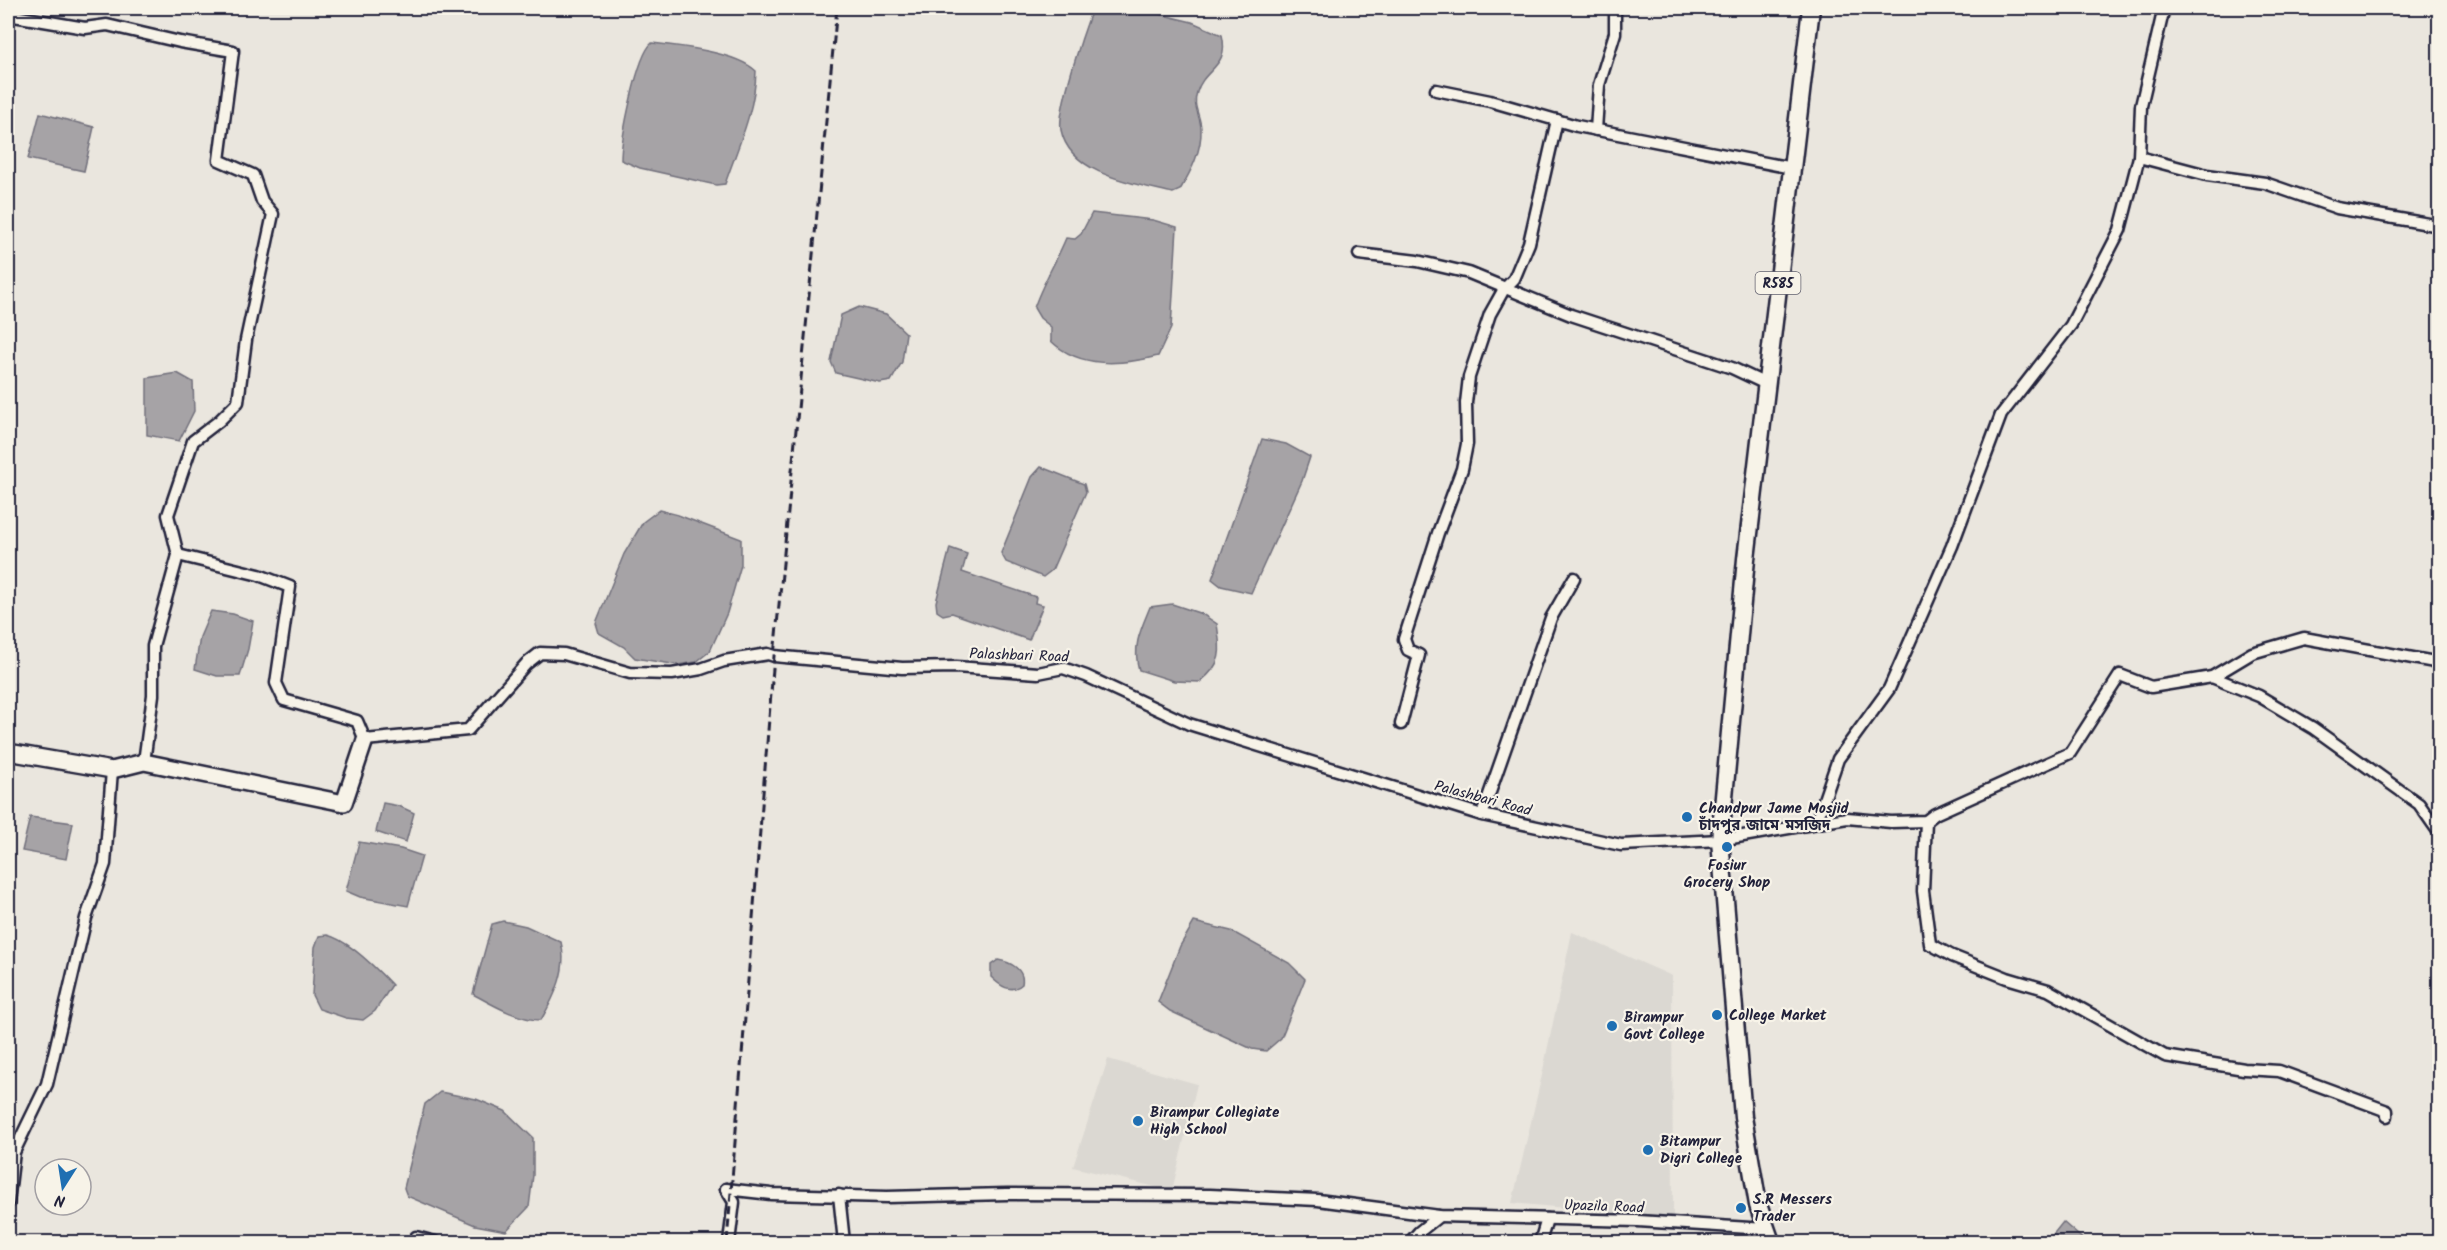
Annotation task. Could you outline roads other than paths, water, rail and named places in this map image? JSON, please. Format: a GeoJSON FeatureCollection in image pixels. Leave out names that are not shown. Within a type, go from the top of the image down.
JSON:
{"type":"FeatureCollection","features":[{"type":"Feature","properties":{"kind":"main road","name":"R585"},"geometry":{"type":"LineString","coordinates":[[1769,1236],[1758,1205],[1743,1117],[1725,922],[1720,840],[1746,559],[1811,8]]}},
{"type":"Feature","properties":{"kind":"street"},"geometry":{"type":"LineString","coordinates":[[1596,130],[1599,85],[1615,33],[1615,8]]}},
{"type":"Feature","properties":{"kind":"street"},"geometry":{"type":"LineString","coordinates":[[1816,823],[1838,759],[1888,689],[1893,678],[1952,546],[2001,415],[2072,325],[2120,230],[2139,157],[2141,106],[2164,8]]}},
{"type":"Feature","properties":{"kind":"street"},"geometry":{"type":"LineString","coordinates":[[8,15],[86,28],[107,25],[180,42],[233,51],[219,160],[252,175],[262,201],[273,214],[248,330],[238,402],[219,422],[193,441],[168,514],[178,555],[153,646],[153,695],[144,762]]}},
{"type":"Feature","properties":{"kind":"street"},"geometry":{"type":"LineString","coordinates":[[1436,90],[1490,101],[1596,130],[1791,168]]}},
{"type":"Feature","properties":{"kind":"street"},"geometry":{"type":"LineString","coordinates":[[1401,724],[1419,655],[1408,650],[1404,639],[1438,533],[1462,469],[1467,444],[1466,403],[1469,377],[1490,314],[1504,289],[1514,279],[1529,243],[1557,120]]}},
{"type":"Feature","properties":{"kind":"street"},"geometry":{"type":"LineString","coordinates":[[2139,157],[2207,175],[2265,183],[2337,208],[2439,226]]}},
{"type":"Feature","properties":{"kind":"street"},"geometry":{"type":"LineString","coordinates":[[1359,254],[1445,266],[1469,273],[1607,329],[1732,368],[1766,384]]}},
{"type":"Feature","properties":{"kind":"street"},"geometry":{"type":"LineString","coordinates":[[8,752],[112,770],[144,762],[344,803],[365,740],[357,721],[284,700],[276,683],[290,587],[259,575],[178,555]]}},
{"type":"Feature","properties":{"kind":"street"},"geometry":{"type":"LineString","coordinates":[[1482,815],[1551,618],[1574,578]]}},
{"type":"Feature","properties":{"kind":"street"},"geometry":{"type":"LineString","coordinates":[[2386,1116],[2387,1111],[2329,1087],[2279,1071],[2244,1069],[2165,1056],[2048,990],[1952,956],[1930,944],[1923,891],[1926,821],[1935,814],[2070,753],[2120,675],[2151,687],[2212,677],[2252,653],[2304,639],[2439,663]]}},
{"type":"Feature","properties":{"kind":"street","name":"Palashbari Road"},"geometry":{"type":"LineString","coordinates":[[365,740],[468,730],[526,664],[540,653],[564,654],[630,673],[672,675],[724,661],[768,654],[807,660],[902,668],[956,667],[1038,673],[1063,668],[1086,675],[1189,724],[1482,815],[1621,845],[1720,840],[1847,818],[1891,822],[1926,821]]}},
{"type":"Feature","properties":{"kind":"street"},"geometry":{"type":"LineString","coordinates":[[2212,677],[2259,696],[2313,728],[2419,804],[2439,834]]}},
{"type":"Feature","properties":{"kind":"street"},"geometry":{"type":"LineString","coordinates":[[8,1203],[14,1152],[47,1084],[86,918],[105,864],[112,770]]}},
{"type":"Feature","properties":{"kind":"street","name":"Upazila Road"},"geometry":{"type":"LineString","coordinates":[[729,1242],[734,1202],[726,1189],[771,1194],[887,1197],[1007,1194],[1210,1195],[1318,1200],[1439,1216],[1638,1221],[1769,1236]]}},
{"type":"Feature","properties":{"kind":"street"},"geometry":{"type":"LineString","coordinates":[[838,1195],[844,1242]]}},
{"type":"Feature","properties":{"kind":"street"},"geometry":{"type":"LineString","coordinates":[[1410,1242],[1439,1216]]}},
{"type":"Feature","properties":{"kind":"street"},"geometry":{"type":"LineString","coordinates":[[1540,1242],[1548,1219]]}},
{"type":"Feature","properties":{"kind":"street"},"geometry":{"type":"LineString","coordinates":[[416,1237],[435,1242]]}},
{"type":"Feature","properties":{"kind":"railway"},"geometry":{"type":"LineString","coordinates":[[727,1242],[774,656],[837,8]]}},
{"type":"Feature","properties":{"kind":"place","name":"Chandpur Jame Mosjid চাঁদপুর জামে মসজিদ"},"geometry":{"type":"Point","coordinates":[1687,817]}},
{"type":"Feature","properties":{"kind":"place","name":"Fosiur Grocery Shop"},"geometry":{"type":"Point","coordinates":[1727,847]}},
{"type":"Feature","properties":{"kind":"place","name":"College Market"},"geometry":{"type":"Point","coordinates":[1717,1015]}},
{"type":"Feature","properties":{"kind":"place","name":"Birampur Govt College"},"geometry":{"type":"Point","coordinates":[1612,1026]}},
{"type":"Feature","properties":{"kind":"place","name":"Birampur Collegiate High School"},"geometry":{"type":"Point","coordinates":[1138,1121]}},
{"type":"Feature","properties":{"kind":"place","name":"Bitampur Digri College"},"geometry":{"type":"Point","coordinates":[1648,1150]}},
{"type":"Feature","properties":{"kind":"place","name":"S.R Messers Trader"},"geometry":{"type":"Point","coordinates":[1741,1208]}}]}
